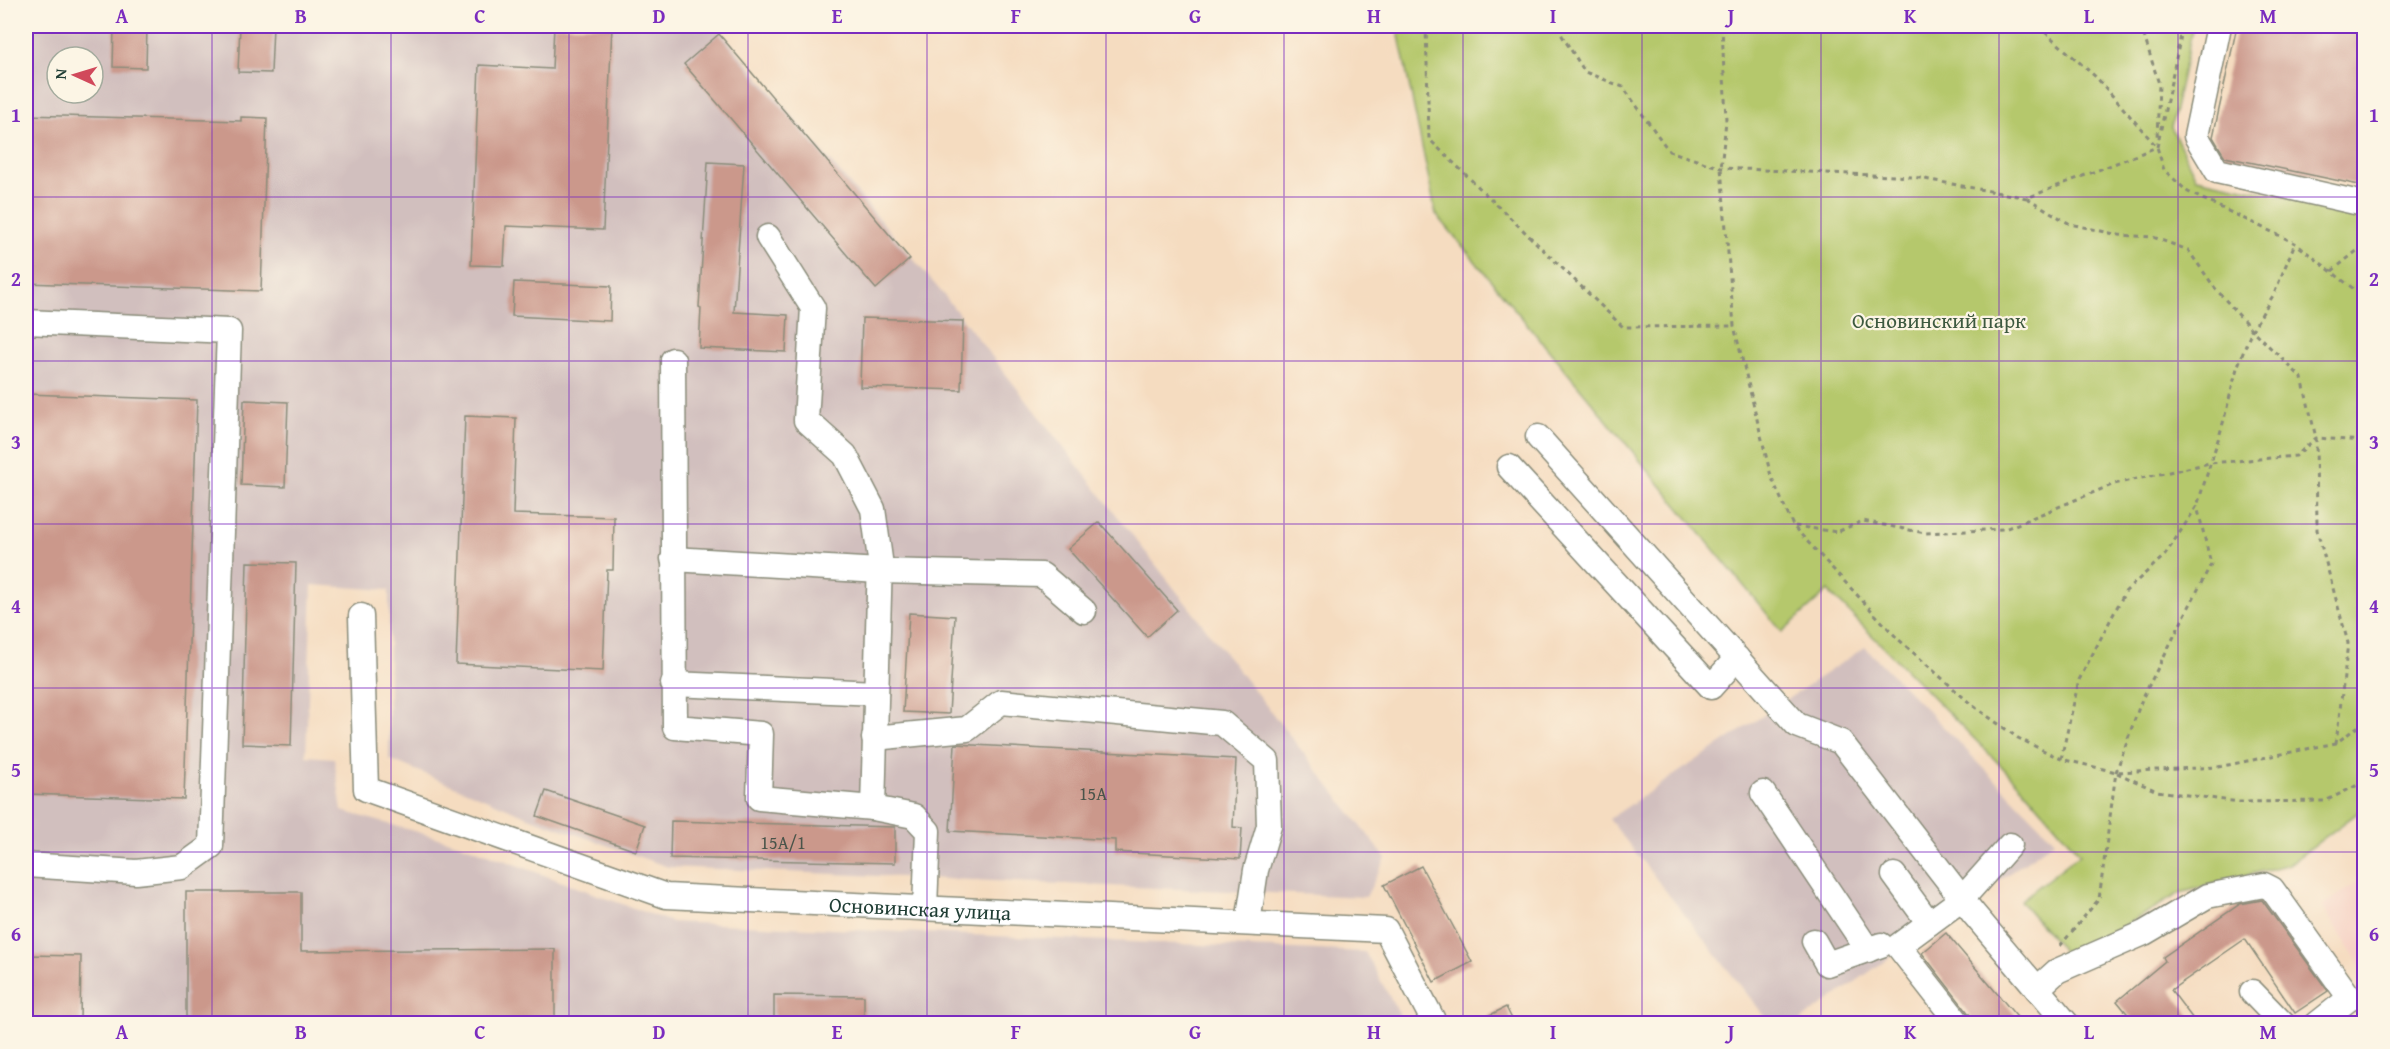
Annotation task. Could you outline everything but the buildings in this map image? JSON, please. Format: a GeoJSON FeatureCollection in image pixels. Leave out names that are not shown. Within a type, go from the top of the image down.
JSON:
{"type":"FeatureCollection","features":[{"type":"Feature","properties":{"kind":"street"},"geometry":{"type":"LineString","coordinates":[[2218,26],[2196,136],[2217,171],[2364,204]]}},
{"type":"Feature","properties":{"kind":"street"},"geometry":{"type":"LineString","coordinates":[[768,237],[813,308],[806,420],[845,455],[873,509],[880,571],[873,808]]}},
{"type":"Feature","properties":{"kind":"street"},"geometry":{"type":"LineString","coordinates":[[26,322],[229,332],[211,846],[182,867],[136,872],[26,865]]}},
{"type":"Feature","properties":{"kind":"street"},"geometry":{"type":"LineString","coordinates":[[673,360],[675,727],[761,734],[759,798],[873,808],[914,816],[928,831],[925,908]]}},
{"type":"Feature","properties":{"kind":"street"},"geometry":{"type":"LineString","coordinates":[[1538,437],[1797,725],[1840,742],[1967,906],[2067,1023]]}},
{"type":"Feature","properties":{"kind":"street"},"geometry":{"type":"LineString","coordinates":[[1509,467],[1711,687],[1737,658]]}},
{"type":"Feature","properties":{"kind":"street"},"geometry":{"type":"LineString","coordinates":[[673,559],[880,571],[1042,575],[1084,611]]}},
{"type":"Feature","properties":{"kind":"street","name":"Основинская улица"},"geometry":{"type":"LineString","coordinates":[[361,616],[366,789],[666,896],[1386,930],[1435,1023]]}},
{"type":"Feature","properties":{"kind":"street"},"geometry":{"type":"LineString","coordinates":[[673,684],[876,693]]}},
{"type":"Feature","properties":{"kind":"street"},"geometry":{"type":"LineString","coordinates":[[874,738],[967,729],[1001,702],[1221,723],[1267,761],[1269,826],[1256,870],[1248,923]]}},
{"type":"Feature","properties":{"kind":"street"},"geometry":{"type":"LineString","coordinates":[[1762,793],[1868,950]]}},
{"type":"Feature","properties":{"kind":"street"},"geometry":{"type":"LineString","coordinates":[[1898,946],[1929,923],[1967,906],[2010,845]]}},
{"type":"Feature","properties":{"kind":"street"},"geometry":{"type":"LineString","coordinates":[[1894,875],[1929,923]]}},
{"type":"Feature","properties":{"kind":"street"},"geometry":{"type":"LineString","coordinates":[[2037,989],[2057,971],[2144,933],[2207,896],[2264,885],[2272,889],[2350,998],[2317,1023]]}},
{"type":"Feature","properties":{"kind":"street"},"geometry":{"type":"LineString","coordinates":[[1814,941],[1827,964],[1884,944],[1898,946],[1959,1023]]}},
{"type":"Feature","properties":{"kind":"street"},"geometry":{"type":"LineString","coordinates":[[2252,992],[2283,1023]]}},
{"type":"Feature","properties":{"kind":"path"},"geometry":{"type":"LineString","coordinates":[[1426,26],[1429,138],[1623,327],[1734,326]]}},
{"type":"Feature","properties":{"kind":"path"},"geometry":{"type":"LineString","coordinates":[[1560,26],[1561,34],[1585,72],[1623,87],[1669,151],[1722,168],[1914,177],[2027,198],[2070,224],[2119,235],[2153,237],[2188,250],[2215,288],[2252,330],[2302,378],[2316,438],[2317,530],[2348,643],[2336,743]]}},
{"type":"Feature","properties":{"kind":"path"},"geometry":{"type":"LineString","coordinates":[[1722,26],[1726,121],[1722,168],[1734,326],[1771,476],[1793,526],[1898,639],[1972,705],[2018,738],[2061,759],[2116,772],[2157,791],[2239,802],[2325,801],[2364,782]]}},
{"type":"Feature","properties":{"kind":"path"},"geometry":{"type":"LineString","coordinates":[[2141,26],[2158,84],[2157,147]]}},
{"type":"Feature","properties":{"kind":"path"},"geometry":{"type":"LineString","coordinates":[[2157,147],[2182,26]]}},
{"type":"Feature","properties":{"kind":"path"},"geometry":{"type":"LineString","coordinates":[[2027,198],[2157,147]]}},
{"type":"Feature","properties":{"kind":"path"},"geometry":{"type":"LineString","coordinates":[[2061,759],[2079,680],[2125,592],[2165,555],[2197,506],[2236,369],[2252,330],[2274,294],[2295,243]]}},
{"type":"Feature","properties":{"kind":"path"},"geometry":{"type":"LineString","coordinates":[[2332,272],[2364,245]]}},
{"type":"Feature","properties":{"kind":"path"},"geometry":{"type":"LineString","coordinates":[[1793,526],[1837,532],[1863,521],[1925,533],[2006,529],[2114,484],[2210,463],[2296,456],[2316,438],[2364,441]]}},
{"type":"Feature","properties":{"kind":"path"},"geometry":{"type":"LineString","coordinates":[[2060,946],[2099,899],[2116,772],[2142,699],[2211,564],[2197,506]]}},
{"type":"Feature","properties":{"kind":"path"},"geometry":{"type":"LineString","coordinates":[[2116,772],[2218,767],[2336,743],[2364,722]]}},
{"type":"Feature","properties":{"kind":"shaded area"},"geometry":{"type":"Polygon","coordinates":[[[26,26],[716,26],[943,294],[1386,858],[1366,897],[668,867],[531,818],[389,759],[389,590],[312,585],[306,756],[334,758],[342,811],[457,843],[671,922],[1365,952],[1404,1023],[26,1023],[26,26]]]}},
{"type":"Feature","properties":{"kind":"shaded area"},"geometry":{"type":"Polygon","coordinates":[[[1865,647],[2055,841],[1797,1023],[1770,1023],[1609,819],[1865,647]]]}},
{"type":"Feature","properties":{"kind":"shaded area"},"geometry":{"type":"Polygon","coordinates":[[[2364,878],[2364,971],[2322,906],[2364,878]]]}},
{"type":"Feature","properties":{"kind":"green space","name":"Основинский парк"},"geometry":{"type":"Polygon","coordinates":[[[1397,26],[2193,26],[2171,127],[2196,178],[2364,213],[2364,808],[2289,864],[2180,893],[2066,960],[2060,946],[2020,901],[2080,854],[2022,787],[1828,591],[1782,632],[1436,214],[1397,26]]]}}]}
